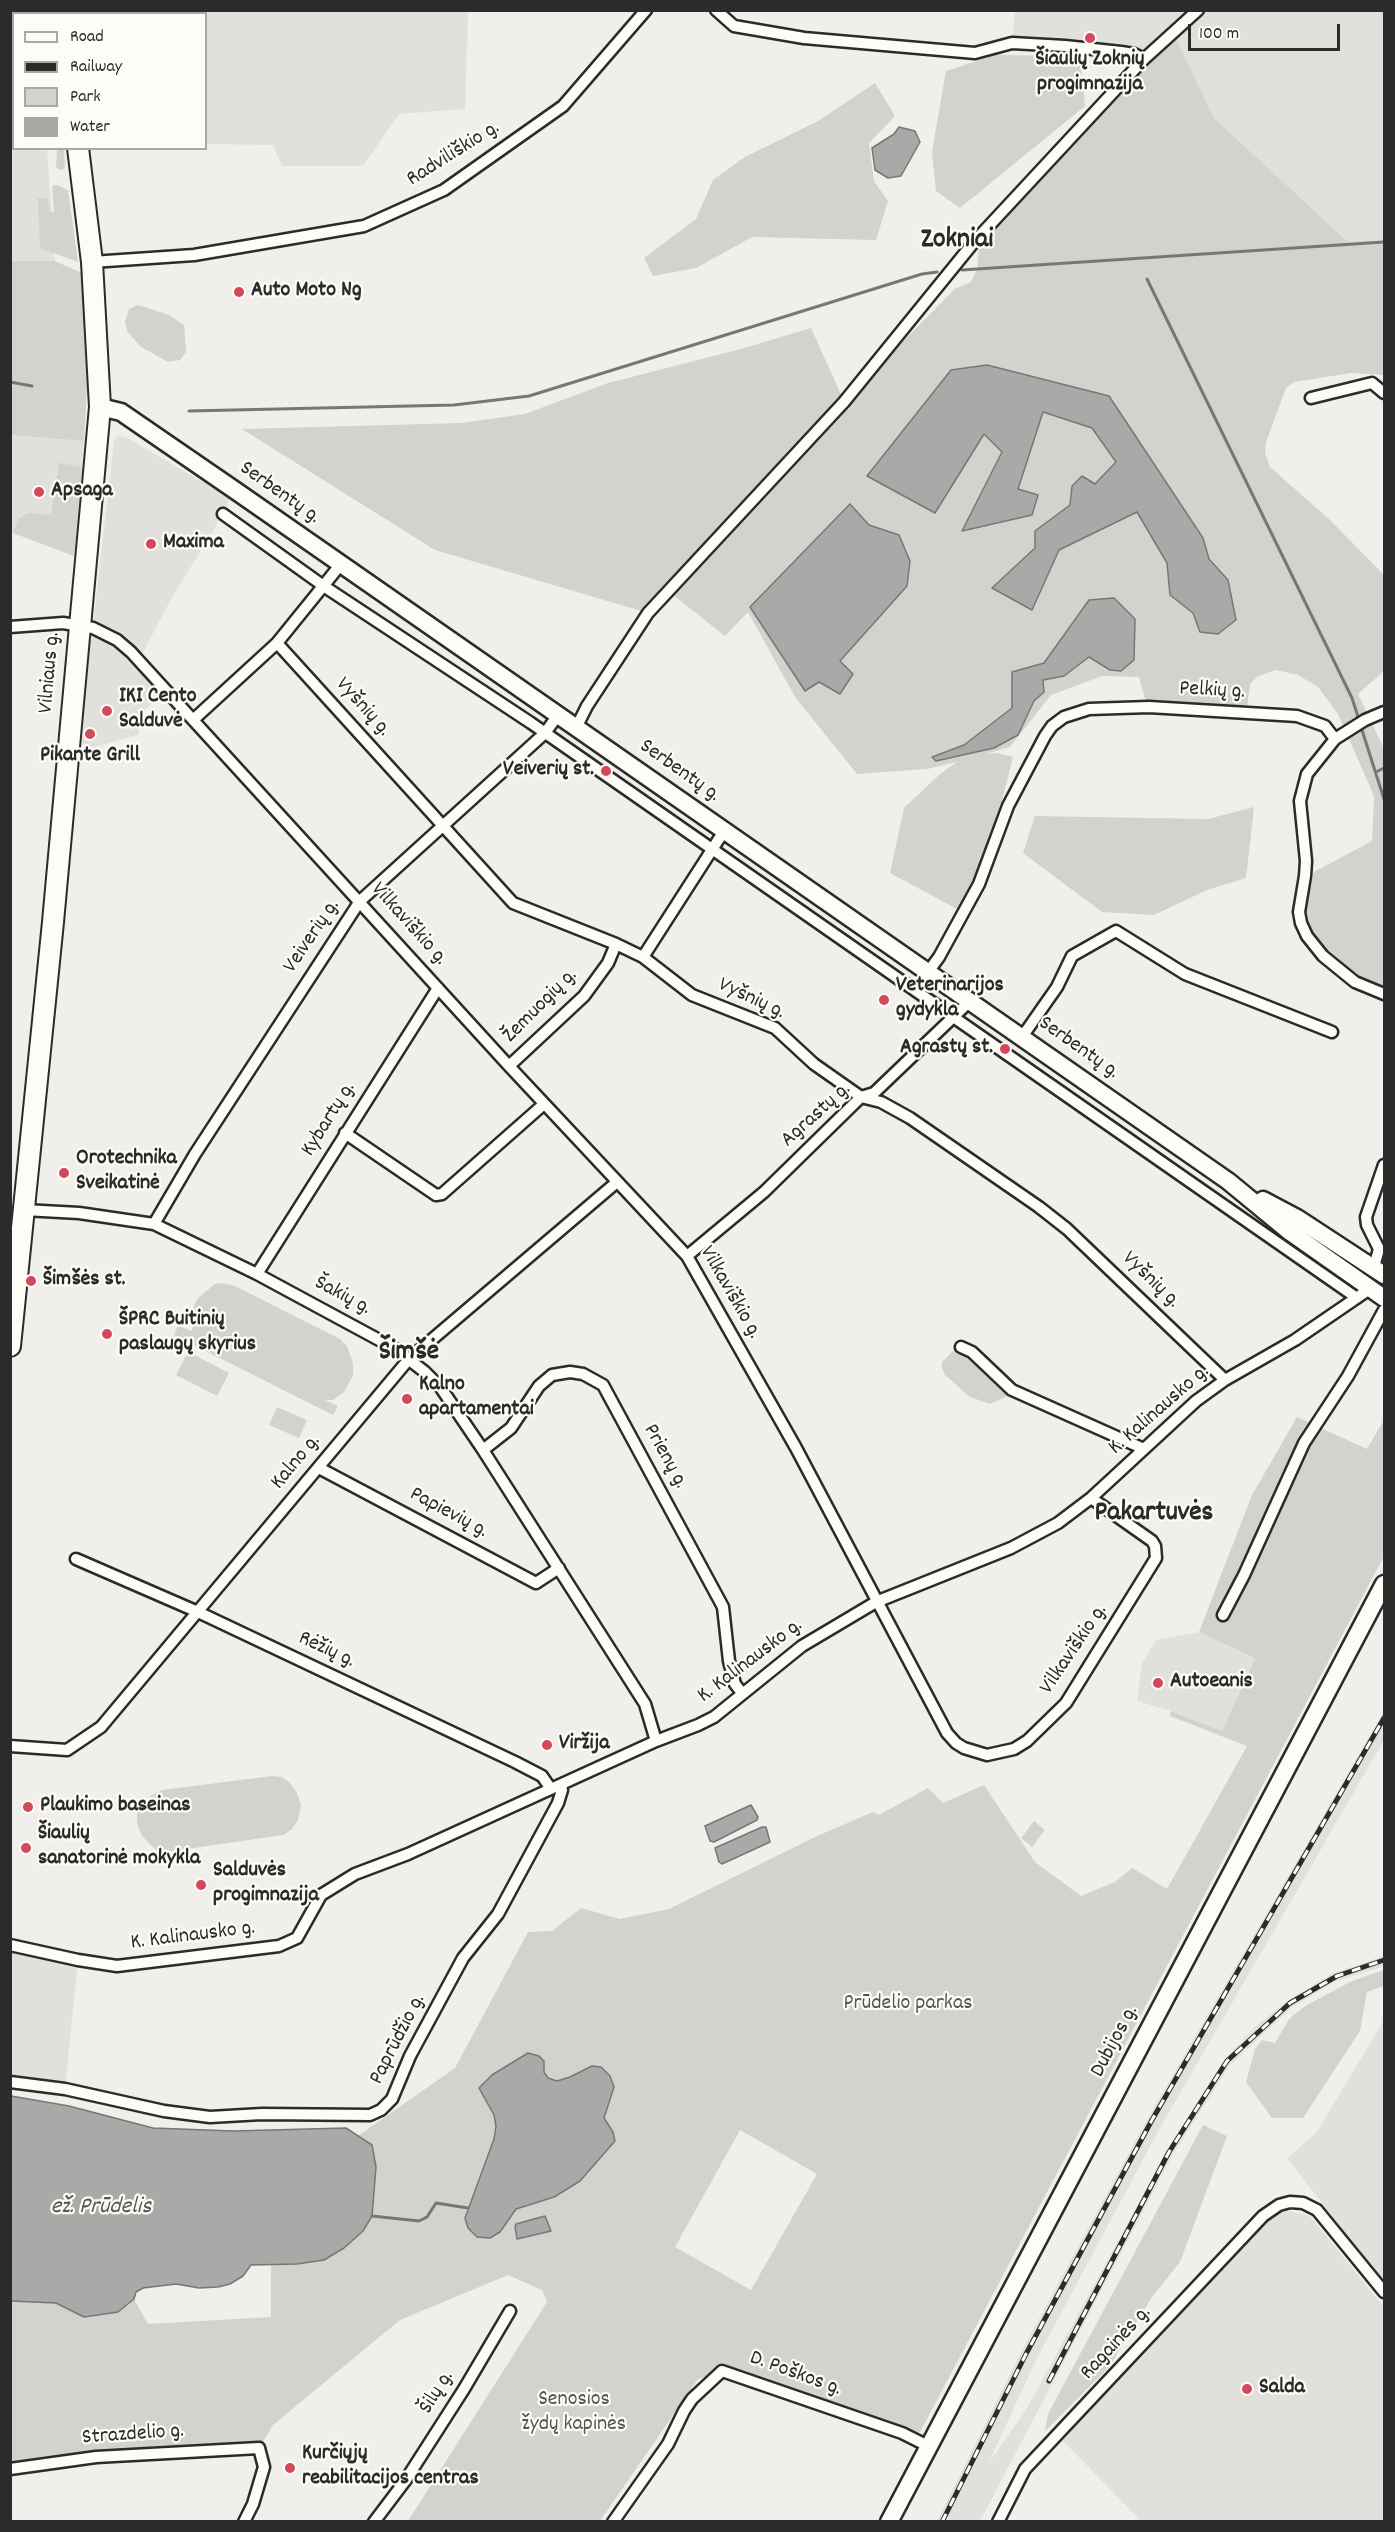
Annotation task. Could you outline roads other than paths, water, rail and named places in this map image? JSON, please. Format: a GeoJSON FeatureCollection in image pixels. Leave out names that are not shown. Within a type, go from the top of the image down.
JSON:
{"type":"FeatureCollection","features":[{"type":"Feature","properties":{"kind":"highway","name":"Vilniaus g."},"geometry":{"type":"LineString","coordinates":[[10,1346],[20,1200],[53,922],[100,407],[93,262],[78,150]]}},
{"type":"Feature","properties":{"kind":"main road","name":"Serbentų g."},"geometry":{"type":"LineString","coordinates":[[100,407],[121,412],[1022,1037],[1228,1181],[1371,1295]]}},
{"type":"Feature","properties":{"kind":"main road","name":"Serbentų g."},"geometry":{"type":"LineString","coordinates":[[1228,1181],[1297,1218],[1379,1271]]}},
{"type":"Feature","properties":{"kind":"main road","name":"Dubijos g."},"geometry":{"type":"LineString","coordinates":[[889,2522],[1384,1584]]}},
{"type":"Feature","properties":{"kind":"street","name":"Radviliškio g."},"geometry":{"type":"LineString","coordinates":[[93,262],[194,255],[364,226],[444,190],[563,106],[646,10]]}},
{"type":"Feature","properties":{"kind":"street"},"geometry":{"type":"LineString","coordinates":[[716,10],[734,26],[804,38],[975,53],[1012,43],[1065,46],[1134,54],[1144,59]]}},
{"type":"Feature","properties":{"kind":"street"},"geometry":{"type":"LineString","coordinates":[[576,728],[587,706],[648,613],[844,402],[974,242],[1144,59],[1198,10]]}},
{"type":"Feature","properties":{"kind":"street"},"geometry":{"type":"LineString","coordinates":[[1311,398],[1372,383],[1384,393]]}},
{"type":"Feature","properties":{"kind":"street"},"geometry":{"type":"LineString","coordinates":[[223,514],[325,587],[544,733],[954,1018],[1371,1295]]}},
{"type":"Feature","properties":{"kind":"street"},"geometry":{"type":"LineString","coordinates":[[193,720],[277,644],[325,587],[341,564]]}},
{"type":"Feature","properties":{"kind":"street","name":"Vilkaviškio g."},"geometry":{"type":"LineString","coordinates":[[10,627],[63,623],[79,625],[93,628],[117,640],[131,652],[509,1066],[687,1256],[796,1448],[947,1733],[956,1743],[987,1755],[1014,1749],[1027,1741],[1066,1703],[1156,1558],[1152,1541],[1091,1498]]}},
{"type":"Feature","properties":{"kind":"street","name":"Vyšnių g."},"geometry":{"type":"LineString","coordinates":[[277,644],[513,903],[616,944],[643,957],[692,995],[775,1028],[814,1064],[861,1097],[881,1102],[910,1118],[1067,1229],[1225,1380]]}},
{"type":"Feature","properties":{"kind":"street","name":"Pelkių g."},"geometry":{"type":"LineString","coordinates":[[928,972],[939,957],[979,884],[1008,806],[1031,761],[1045,736],[1064,717],[1076,712],[1108,707],[1149,707],[1297,716],[1325,726],[1335,739]]}},
{"type":"Feature","properties":{"kind":"street"},"geometry":{"type":"LineString","coordinates":[[1384,712],[1365,720],[1335,739],[1307,774],[1300,801],[1306,861],[1299,912],[1307,936],[1331,962],[1355,982],[1384,994]]}},
{"type":"Feature","properties":{"kind":"street","name":"Veiverių g."},"geometry":{"type":"LineString","coordinates":[[154,1224],[195,1154],[360,901],[544,733],[558,715]]}},
{"type":"Feature","properties":{"kind":"street"},"geometry":{"type":"LineString","coordinates":[[643,957],[724,831]]}},
{"type":"Feature","properties":{"kind":"street"},"geometry":{"type":"LineString","coordinates":[[1022,1037],[1057,987],[1072,956],[1116,932],[1185,974],[1332,1032]]}},
{"type":"Feature","properties":{"kind":"street","name":"Žemuogių g."},"geometry":{"type":"LineString","coordinates":[[509,1066],[584,996],[608,963],[616,944]]}},
{"type":"Feature","properties":{"kind":"street","name":"Kybartų g."},"geometry":{"type":"LineString","coordinates":[[257,1274],[438,988]]}},
{"type":"Feature","properties":{"kind":"street","name":"Agrastų g."},"geometry":{"type":"LineString","coordinates":[[687,1256],[764,1192],[861,1097],[874,1093],[970,1001]]}},
{"type":"Feature","properties":{"kind":"street"},"geometry":{"type":"LineString","coordinates":[[345,1133],[436,1195],[442,1194],[544,1104]]}},
{"type":"Feature","properties":{"kind":"street"},"geometry":{"type":"LineString","coordinates":[[1379,1271],[1379,1249],[1367,1225],[1366,1217],[1384,1165]]}},
{"type":"Feature","properties":{"kind":"street","name":"Kalno g."},"geometry":{"type":"LineString","coordinates":[[10,1746],[67,1750],[101,1727],[409,1359],[617,1182]]}},
{"type":"Feature","properties":{"kind":"street","name":"Šakių g."},"geometry":{"type":"LineString","coordinates":[[20,1200],[78,1213],[154,1224],[257,1274],[394,1348],[409,1359],[441,1389],[483,1450],[645,1704],[656,1742]]}},
{"type":"Feature","properties":{"kind":"street","name":"K. Kalinausko g."},"geometry":{"type":"LineString","coordinates":[[10,1945],[117,1966],[279,1946],[297,1938],[321,1895],[355,1874],[408,1854],[714,1717],[742,1693],[825,1631],[876,1602],[1011,1548],[1058,1523],[1091,1498],[1196,1401],[1225,1380],[1371,1295]]}},
{"type":"Feature","properties":{"kind":"street"},"geometry":{"type":"LineString","coordinates":[[1223,1615],[1244,1575],[1304,1443],[1348,1376],[1384,1310]]}},
{"type":"Feature","properties":{"kind":"street"},"geometry":{"type":"LineString","coordinates":[[961,1347],[972,1352],[1012,1390],[1144,1449]]}},
{"type":"Feature","properties":{"kind":"street","name":"Prienų g."},"geometry":{"type":"LineString","coordinates":[[483,1450],[511,1428],[539,1386],[552,1375],[570,1372],[583,1374],[603,1386],[723,1607],[729,1660],[735,1684],[742,1693]]}},
{"type":"Feature","properties":{"kind":"street","name":"Papievių g."},"geometry":{"type":"LineString","coordinates":[[319,1468],[536,1583],[559,1568]]}},
{"type":"Feature","properties":{"kind":"street","name":"Rėžių g."},"geometry":{"type":"LineString","coordinates":[[76,1559],[198,1612],[542,1776],[556,1787]]}},
{"type":"Feature","properties":{"kind":"street","name":"Paprūdžio g."},"geometry":{"type":"LineString","coordinates":[[10,2082],[65,2088],[164,2111],[210,2117],[262,2114],[370,2115],[381,2110],[392,2099],[411,2056],[463,1958],[498,1914],[558,1803],[562,1790],[556,1787]]}},
{"type":"Feature","properties":{"kind":"street","name":"Ragainės g."},"geometry":{"type":"LineString","coordinates":[[998,2522],[1025,2469],[1263,2216],[1279,2205],[1290,2202],[1303,2203],[1317,2210],[1384,2292]]}},
{"type":"Feature","properties":{"kind":"street","name":"Šilų g."},"geometry":{"type":"LineString","coordinates":[[374,2522],[405,2481],[510,2311]]}},
{"type":"Feature","properties":{"kind":"street","name":"D. Poškos g."},"geometry":{"type":"LineString","coordinates":[[613,2522],[668,2444],[684,2411],[722,2370],[902,2433],[928,2446]]}},
{"type":"Feature","properties":{"kind":"street","name":"Strazdelio g."},"geometry":{"type":"LineString","coordinates":[[10,2469],[96,2457],[259,2448],[264,2467],[253,2504],[244,2522]]}},
{"type":"Feature","properties":{"kind":"water"},"geometry":{"type":"Polygon","coordinates":[[[899,127],[915,131],[920,142],[901,176],[888,178],[875,170],[872,148],[894,134],[899,127]]]}},
{"type":"Feature","properties":{"kind":"water"},"geometry":{"type":"Polygon","coordinates":[[[987,365],[1109,396],[1203,538],[1209,559],[1228,580],[1236,620],[1218,634],[1200,632],[1193,613],[1170,595],[1167,563],[1137,512],[1059,550],[1032,610],[992,588],[1035,548],[1035,531],[1070,505],[1072,486],[1082,476],[1095,484],[1116,462],[1092,428],[1043,412],[1018,489],[1038,495],[1032,515],[962,531],[1002,452],[984,434],[935,513],[867,476],[951,370],[987,365]]]}},
{"type":"Feature","properties":{"kind":"water"},"geometry":{"type":"Polygon","coordinates":[[[850,504],[869,525],[899,535],[910,561],[907,586],[840,661],[853,674],[840,694],[819,682],[805,691],[750,607],[850,504]]]}},
{"type":"Feature","properties":{"kind":"water"},"geometry":{"type":"Polygon","coordinates":[[[1114,598],[1135,619],[1134,660],[1121,671],[1110,670],[1089,657],[1064,676],[1043,680],[1044,692],[1034,701],[1018,735],[994,748],[936,761],[932,757],[964,745],[1012,708],[1012,672],[1044,663],[1089,600],[1114,598]]]}},
{"type":"Feature","properties":{"kind":"water"},"geometry":{"type":"Polygon","coordinates":[[[751,1805],[758,1817],[757,1820],[714,1842],[710,1841],[705,1826],[751,1805]]]}},
{"type":"Feature","properties":{"kind":"water"},"geometry":{"type":"Polygon","coordinates":[[[766,1827],[770,1842],[722,1864],[719,1862],[715,1848],[766,1827]]]}},
{"type":"Feature","properties":{"kind":"water"},"geometry":{"type":"Polygon","coordinates":[[[528,2053],[539,2056],[544,2061],[544,2072],[548,2078],[557,2081],[592,2066],[601,2067],[610,2076],[614,2087],[604,2118],[613,2132],[615,2141],[580,2181],[554,2197],[516,2209],[500,2232],[490,2238],[477,2237],[468,2228],[465,2218],[494,2139],[496,2126],[494,2115],[479,2088],[492,2075],[528,2053]]]}},
{"type":"Feature","properties":{"kind":"water","name":"ež. Prūdelis"},"geometry":{"type":"Polygon","coordinates":[[[11,2096],[69,2106],[153,2128],[233,2131],[346,2128],[372,2145],[376,2167],[372,2216],[363,2231],[344,2248],[324,2260],[297,2264],[251,2265],[243,2276],[230,2284],[218,2287],[199,2288],[176,2284],[143,2288],[136,2292],[134,2299],[118,2312],[84,2317],[56,2303],[11,2301],[11,2096]]]}},
{"type":"Feature","properties":{"kind":"water"},"geometry":{"type":"Polygon","coordinates":[[[545,2216],[551,2231],[517,2239],[516,2224],[545,2216]]]}},
{"type":"Feature","properties":{"kind":"waterway"},"geometry":{"type":"LineString","coordinates":[[962,270],[1384,242]]}},
{"type":"Feature","properties":{"kind":"waterway"},"geometry":{"type":"LineString","coordinates":[[189,411],[454,405],[529,396],[922,274],[937,272]]}},
{"type":"Feature","properties":{"kind":"waterway"},"geometry":{"type":"LineString","coordinates":[[1147,279],[1352,698],[1359,720]]}},
{"type":"Feature","properties":{"kind":"waterway"},"geometry":{"type":"LineString","coordinates":[[10,382],[32,386]]}},
{"type":"Feature","properties":{"kind":"waterway"},"geometry":{"type":"LineString","coordinates":[[1361,727],[1384,799]]}},
{"type":"Feature","properties":{"kind":"waterway"},"geometry":{"type":"LineString","coordinates":[[1376,772],[1384,768]]}},
{"type":"Feature","properties":{"kind":"waterway"},"geometry":{"type":"LineString","coordinates":[[372,2216],[419,2221],[427,2217],[436,2203],[468,2208]]}},
{"type":"Feature","properties":{"kind":"railway"},"geometry":{"type":"LineString","coordinates":[[942,2522],[1026,2354],[1152,2120],[1384,1718]]}},
{"type":"Feature","properties":{"kind":"railway"},"geometry":{"type":"LineString","coordinates":[[1049,2381],[1169,2152],[1227,2061],[1290,2003],[1337,1976],[1384,1960]]}},
{"type":"Feature","properties":{"kind":"place","name":"Šiaulių Zoknių progimnazija"},"geometry":{"type":"Point","coordinates":[1090,38]}},
{"type":"Feature","properties":{"kind":"place","name":"Auto Moto Ng"},"geometry":{"type":"Point","coordinates":[239,292]}},
{"type":"Feature","properties":{"kind":"place","name":"Apsaga"},"geometry":{"type":"Point","coordinates":[39,492]}},
{"type":"Feature","properties":{"kind":"place","name":"Maxima"},"geometry":{"type":"Point","coordinates":[151,544]}},
{"type":"Feature","properties":{"kind":"place","name":"IKI Cento Salduvė"},"geometry":{"type":"Point","coordinates":[107,711]}},
{"type":"Feature","properties":{"kind":"place","name":"Pikante Grill"},"geometry":{"type":"Point","coordinates":[90,734]}},
{"type":"Feature","properties":{"kind":"place","name":"Veiverių st."},"geometry":{"type":"Point","coordinates":[606,771]}},
{"type":"Feature","properties":{"kind":"place","name":"Veterinarijos gydykla"},"geometry":{"type":"Point","coordinates":[884,1000]}},
{"type":"Feature","properties":{"kind":"place","name":"Agrastų st."},"geometry":{"type":"Point","coordinates":[1005,1049]}},
{"type":"Feature","properties":{"kind":"place","name":"Orotechnika Sveikatinė"},"geometry":{"type":"Point","coordinates":[64,1173]}},
{"type":"Feature","properties":{"kind":"place","name":"Šimšės st."},"geometry":{"type":"Point","coordinates":[31,1281]}},
{"type":"Feature","properties":{"kind":"place","name":"ŠPRC Buitinių paslaugų skyrius"},"geometry":{"type":"Point","coordinates":[107,1334]}},
{"type":"Feature","properties":{"kind":"place","name":"Kalno apartamentai"},"geometry":{"type":"Point","coordinates":[407,1399]}},
{"type":"Feature","properties":{"kind":"place","name":"Autoeanis"},"geometry":{"type":"Point","coordinates":[1158,1683]}},
{"type":"Feature","properties":{"kind":"place","name":"Viržija"},"geometry":{"type":"Point","coordinates":[547,1745]}},
{"type":"Feature","properties":{"kind":"place","name":"Plaukimo baseinas"},"geometry":{"type":"Point","coordinates":[28,1807]}},
{"type":"Feature","properties":{"kind":"place","name":"Šiaulių sanatorinė mokykla"},"geometry":{"type":"Point","coordinates":[26,1848]}},
{"type":"Feature","properties":{"kind":"place","name":"Salduvės progimnazija"},"geometry":{"type":"Point","coordinates":[201,1885]}},
{"type":"Feature","properties":{"kind":"place","name":"Salda"},"geometry":{"type":"Point","coordinates":[1247,2389]}},
{"type":"Feature","properties":{"kind":"place","name":"Kurčiųjų reabilitacijos centras"},"geometry":{"type":"Point","coordinates":[290,2468]}},
{"type":"Feature","properties":{"kind":"district","name":"Zokniai"},"geometry":{"type":"Point","coordinates":[957,242]}},
{"type":"Feature","properties":{"kind":"district","name":"Šimšė"},"geometry":{"type":"Point","coordinates":[409,1354]}},
{"type":"Feature","properties":{"kind":"district","name":"Pakartuvės"},"geometry":{"type":"Point","coordinates":[1154,1515]}},
{"type":"Feature","properties":{"kind":"park label","name":"Prūdelio parkas"},"geometry":{"type":"Point","coordinates":[908,2005]}},
{"type":"Feature","properties":{"kind":"park label","name":"Senosios žydų kapinės"},"geometry":{"type":"Point","coordinates":[574,2414]}}]}
